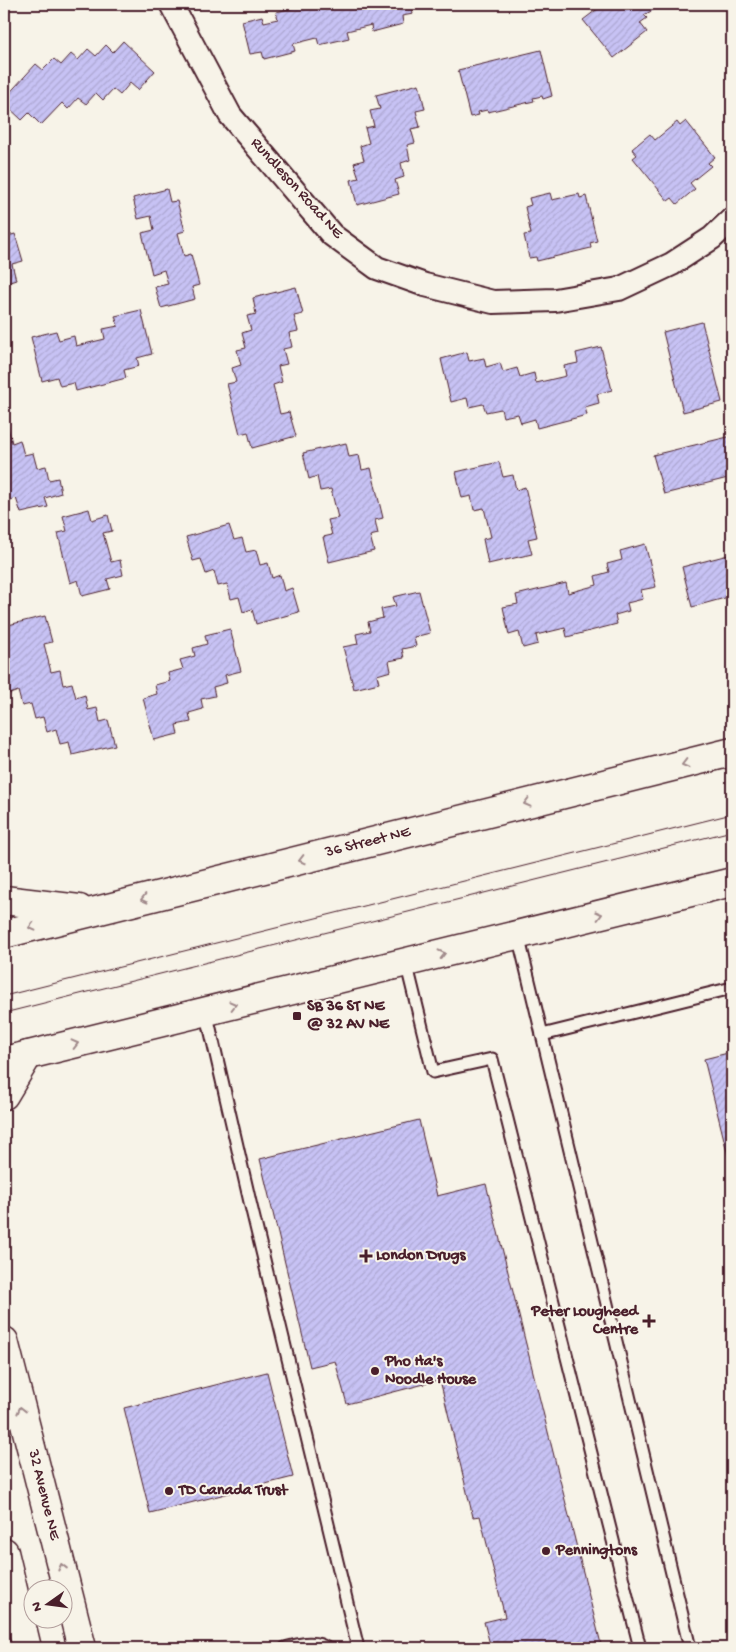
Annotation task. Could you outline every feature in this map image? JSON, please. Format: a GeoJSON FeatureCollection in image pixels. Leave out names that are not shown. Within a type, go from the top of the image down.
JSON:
{"type":"FeatureCollection","features":[{"type":"Feature","properties":{"kind":"main road","name":"36 Street NE"},"geometry":{"type":"LineString","coordinates":[[4,934],[732,752]]}},
{"type":"Feature","properties":{"kind":"main road"},"geometry":{"type":"LineString","coordinates":[[4,1095],[16,1058],[732,882]]}},
{"type":"Feature","properties":{"kind":"main road"},"geometry":{"type":"LineString","coordinates":[[4,900],[95,911]]}},
{"type":"Feature","properties":{"kind":"main road","name":"32 Avenue NE"},"geometry":{"type":"LineString","coordinates":[[4,1341],[82,1648]]}},
{"type":"Feature","properties":{"kind":"main road"},"geometry":{"type":"LineString","coordinates":[[4,1552],[8,1588],[27,1648]]}},
{"type":"Feature","properties":{"kind":"street","name":"Rundleson Road NE"},"geometry":{"type":"LineString","coordinates":[[171,4],[230,115],[332,235],[377,268],[425,285],[493,302],[555,300],[619,288],[672,264],[712,238],[732,219]]}},
{"type":"Feature","properties":{"kind":"lane"},"geometry":{"type":"LineString","coordinates":[[518,935],[690,1648]]}},
{"type":"Feature","properties":{"kind":"lane"},"geometry":{"type":"LineString","coordinates":[[406,962],[433,1072],[492,1059],[640,1648]]}},
{"type":"Feature","properties":{"kind":"lane"},"geometry":{"type":"LineString","coordinates":[[542,1035],[732,988]]}},
{"type":"Feature","properties":{"kind":"lane"},"geometry":{"type":"LineString","coordinates":[[206,1011],[250,1202],[358,1648]]}},
{"type":"Feature","properties":{"kind":"lane"},"geometry":{"type":"LineString","coordinates":[[285,1648],[304,1643],[314,1643],[326,1648]]}},
{"type":"Feature","properties":{"kind":"building"},"geometry":{"type":"Polygon","coordinates":[[[309,4],[317,4],[318,9],[331,4],[411,4],[413,14],[402,16],[403,24],[372,32],[371,25],[347,31],[349,38],[319,45],[317,38],[293,44],[295,51],[264,59],[262,52],[250,54],[242,21],[262,16],[264,22],[278,19],[276,12],[309,4]]]}},
{"type":"Feature","properties":{"kind":"building"},"geometry":{"type":"Polygon","coordinates":[[[604,4],[664,4],[644,15],[647,18],[640,23],[647,32],[614,58],[583,20],[604,4]]]}},
{"type":"Feature","properties":{"kind":"building"},"geometry":{"type":"Polygon","coordinates":[[[123,41],[155,71],[138,90],[130,83],[120,95],[113,89],[103,100],[96,93],[86,104],[78,98],[68,109],[62,103],[41,125],[29,113],[22,120],[4,103],[4,99],[36,64],[43,70],[54,59],[61,65],[71,54],[78,60],[88,49],[96,56],[106,45],[113,52],[123,41]]]}},
{"type":"Feature","properties":{"kind":"building"},"geometry":{"type":"Polygon","coordinates":[[[541,50],[552,96],[543,99],[542,96],[533,98],[534,101],[488,112],[487,110],[478,112],[479,115],[470,117],[458,70],[541,50]]]}},
{"type":"Feature","properties":{"kind":"building"},"geometry":{"type":"Polygon","coordinates":[[[419,84],[425,109],[416,111],[420,127],[411,129],[415,143],[407,145],[410,160],[401,163],[404,177],[395,180],[399,194],[357,205],[351,180],[359,178],[354,163],[364,160],[360,146],[369,143],[365,128],[374,126],[370,111],[380,109],[376,95],[419,84]]]}},
{"type":"Feature","properties":{"kind":"building"},"geometry":{"type":"Polygon","coordinates":[[[686,121],[715,157],[708,163],[711,166],[690,183],[695,189],[677,204],[672,198],[668,201],[633,158],[637,155],[632,149],[650,134],[655,140],[677,122],[680,126],[686,121]]]}},
{"type":"Feature","properties":{"kind":"building"},"geometry":{"type":"Polygon","coordinates":[[[167,189],[170,202],[177,201],[185,231],[178,233],[184,256],[191,254],[199,285],[192,287],[195,299],[161,308],[155,287],[168,284],[164,270],[152,274],[142,233],[154,230],[151,216],[138,219],[133,198],[167,189]]]}},
{"type":"Feature","properties":{"kind":"building"},"geometry":{"type":"Polygon","coordinates":[[[550,193],[552,200],[579,194],[580,198],[586,196],[597,241],[590,243],[591,248],[537,261],[536,257],[529,258],[524,235],[531,234],[525,207],[531,205],[529,198],[550,193]]]}},
{"type":"Feature","properties":{"kind":"building"},"geometry":{"type":"Polygon","coordinates":[[[15,234],[23,261],[12,264],[16,280],[4,284],[4,237],[15,234]]]}},
{"type":"Feature","properties":{"kind":"building"},"geometry":{"type":"Polygon","coordinates":[[[296,287],[303,314],[294,316],[298,331],[289,333],[292,347],[283,349],[287,364],[278,366],[282,382],[273,385],[280,414],[289,412],[296,436],[252,448],[248,432],[240,434],[227,384],[236,382],[232,368],[241,365],[237,350],[246,348],[242,333],[251,330],[247,316],[256,314],[253,298],[296,287]]]}},
{"type":"Feature","properties":{"kind":"building"},"geometry":{"type":"Polygon","coordinates":[[[141,310],[152,354],[137,358],[139,366],[124,370],[126,378],[76,391],[74,383],[60,386],[57,377],[42,381],[31,337],[56,331],[59,340],[74,336],[76,346],[105,339],[103,329],[118,326],[115,316],[141,310]]]}},
{"type":"Feature","properties":{"kind":"building"},"geometry":{"type":"Polygon","coordinates":[[[702,322],[722,402],[683,412],[663,332],[702,322]]]}},
{"type":"Feature","properties":{"kind":"building"},"geometry":{"type":"Polygon","coordinates":[[[601,347],[612,390],[597,394],[599,403],[585,407],[587,415],[537,428],[535,419],[521,423],[518,414],[503,417],[501,409],[486,412],[483,404],[469,407],[467,398],[451,402],[441,359],[467,352],[469,361],[484,358],[486,367],[500,363],[503,372],[517,368],[520,377],[534,373],[536,383],[566,376],[564,366],[578,363],[576,353],[601,347]]]}},
{"type":"Feature","properties":{"kind":"building"},"geometry":{"type":"Polygon","coordinates":[[[8,427],[12,443],[20,440],[24,455],[33,453],[37,468],[46,466],[49,480],[58,478],[61,493],[45,498],[48,507],[21,513],[16,498],[8,501],[4,487],[4,428],[8,427]]]}},
{"type":"Feature","properties":{"kind":"building"},"geometry":{"type":"Polygon","coordinates":[[[732,436],[732,477],[664,494],[653,455],[732,436]]]}},
{"type":"Feature","properties":{"kind":"building"},"geometry":{"type":"Polygon","coordinates":[[[346,443],[349,457],[359,455],[362,470],[371,468],[383,518],[375,520],[378,534],[370,536],[374,551],[329,562],[323,537],[332,535],[328,520],[338,518],[331,489],[320,491],[317,476],[309,479],[303,453],[346,443]]]}},
{"type":"Feature","properties":{"kind":"building"},"geometry":{"type":"Polygon","coordinates":[[[499,462],[503,477],[513,475],[516,490],[525,487],[537,537],[528,539],[532,554],[488,564],[483,539],[491,537],[484,508],[474,510],[471,496],[462,498],[456,472],[499,462]]]}},
{"type":"Feature","properties":{"kind":"building"},"geometry":{"type":"Polygon","coordinates":[[[89,509],[92,520],[108,515],[112,531],[103,533],[111,562],[120,560],[123,575],[107,579],[110,589],[82,596],[78,580],[70,583],[58,533],[67,531],[63,516],[89,509]]]}},
{"type":"Feature","properties":{"kind":"building"},"geometry":{"type":"Polygon","coordinates":[[[229,525],[234,540],[242,538],[246,552],[256,550],[260,565],[268,563],[272,578],[280,575],[284,591],[292,588],[299,612],[256,624],[252,609],[243,612],[239,597],[231,599],[227,584],[218,586],[214,571],[206,574],[201,559],[193,561],[186,537],[229,525]]]}},
{"type":"Feature","properties":{"kind":"building"},"geometry":{"type":"Polygon","coordinates":[[[645,544],[656,587],[641,590],[643,599],[627,603],[629,611],[615,615],[617,624],[567,637],[565,628],[536,635],[538,644],[523,648],[519,632],[509,635],[503,607],[518,604],[516,595],[566,583],[568,593],[597,585],[595,576],[609,572],[607,564],[622,560],[620,551],[645,544]]]}},
{"type":"Feature","properties":{"kind":"building"},"geometry":{"type":"Polygon","coordinates":[[[732,554],[732,596],[692,607],[682,567],[732,554]]]}},
{"type":"Feature","properties":{"kind":"building"},"geometry":{"type":"Polygon","coordinates":[[[419,591],[430,633],[414,637],[416,646],[402,649],[404,658],[389,661],[391,671],[377,675],[379,683],[354,689],[343,647],[358,644],[356,634],[370,631],[368,622],[383,618],[381,609],[396,606],[393,597],[419,591]]]}},
{"type":"Feature","properties":{"kind":"building"},"geometry":{"type":"Polygon","coordinates":[[[45,616],[52,642],[44,644],[51,672],[60,670],[63,685],[72,683],[76,698],[85,695],[88,710],[97,708],[100,722],[108,720],[115,745],[72,755],[69,742],[60,744],[56,729],[47,732],[43,717],[35,719],[31,704],[22,706],[18,691],[10,694],[4,670],[4,641],[6,641],[4,626],[45,616]]]}},
{"type":"Feature","properties":{"kind":"building"},"geometry":{"type":"Polygon","coordinates":[[[230,629],[241,671],[225,675],[227,683],[213,687],[215,696],[201,699],[203,709],[189,713],[191,722],[176,725],[178,734],[154,740],[143,698],[157,694],[155,685],[170,681],[168,673],[183,669],[180,660],[195,656],[193,648],[207,644],[205,635],[230,629]]]}},
{"type":"Feature","properties":{"kind":"building"},"geometry":{"type":"Polygon","coordinates":[[[732,1052],[732,1172],[704,1059],[732,1052]]]}},
{"type":"Feature","properties":{"kind":"building"},"geometry":{"type":"Polygon","coordinates":[[[419,1120],[437,1196],[486,1184],[602,1648],[491,1648],[484,1622],[505,1617],[480,1516],[473,1517],[440,1380],[347,1404],[335,1361],[310,1367],[260,1159],[419,1120]]]}},
{"type":"Feature","properties":{"kind":"building"},"geometry":{"type":"Polygon","coordinates":[[[267,1372],[293,1477],[150,1513],[124,1408],[267,1372]]]}},
{"type":"Feature","properties":{"kind":"tram line"},"geometry":{"type":"LineString","coordinates":[[4,996],[732,814]]}},
{"type":"Feature","properties":{"kind":"tram line"},"geometry":{"type":"LineString","coordinates":[[4,1013],[732,831]]}},
{"type":"Feature","properties":{"kind":"place","name":"SB 36 ST NE @ 32 AV NE"},"geometry":{"type":"Point","coordinates":[297,1016]}},
{"type":"Feature","properties":{"kind":"place","name":"London Drugs"},"geometry":{"type":"Point","coordinates":[366,1256]}},
{"type":"Feature","properties":{"kind":"place","name":"Peter Lougheed Centre"},"geometry":{"type":"Point","coordinates":[649,1321]}},
{"type":"Feature","properties":{"kind":"place","name":"Pho Ha's Noodle House"},"geometry":{"type":"Point","coordinates":[375,1371]}},
{"type":"Feature","properties":{"kind":"place","name":"TD Canada Trust"},"geometry":{"type":"Point","coordinates":[169,1491]}},
{"type":"Feature","properties":{"kind":"place","name":"Penningtons"},"geometry":{"type":"Point","coordinates":[546,1551]}}]}
